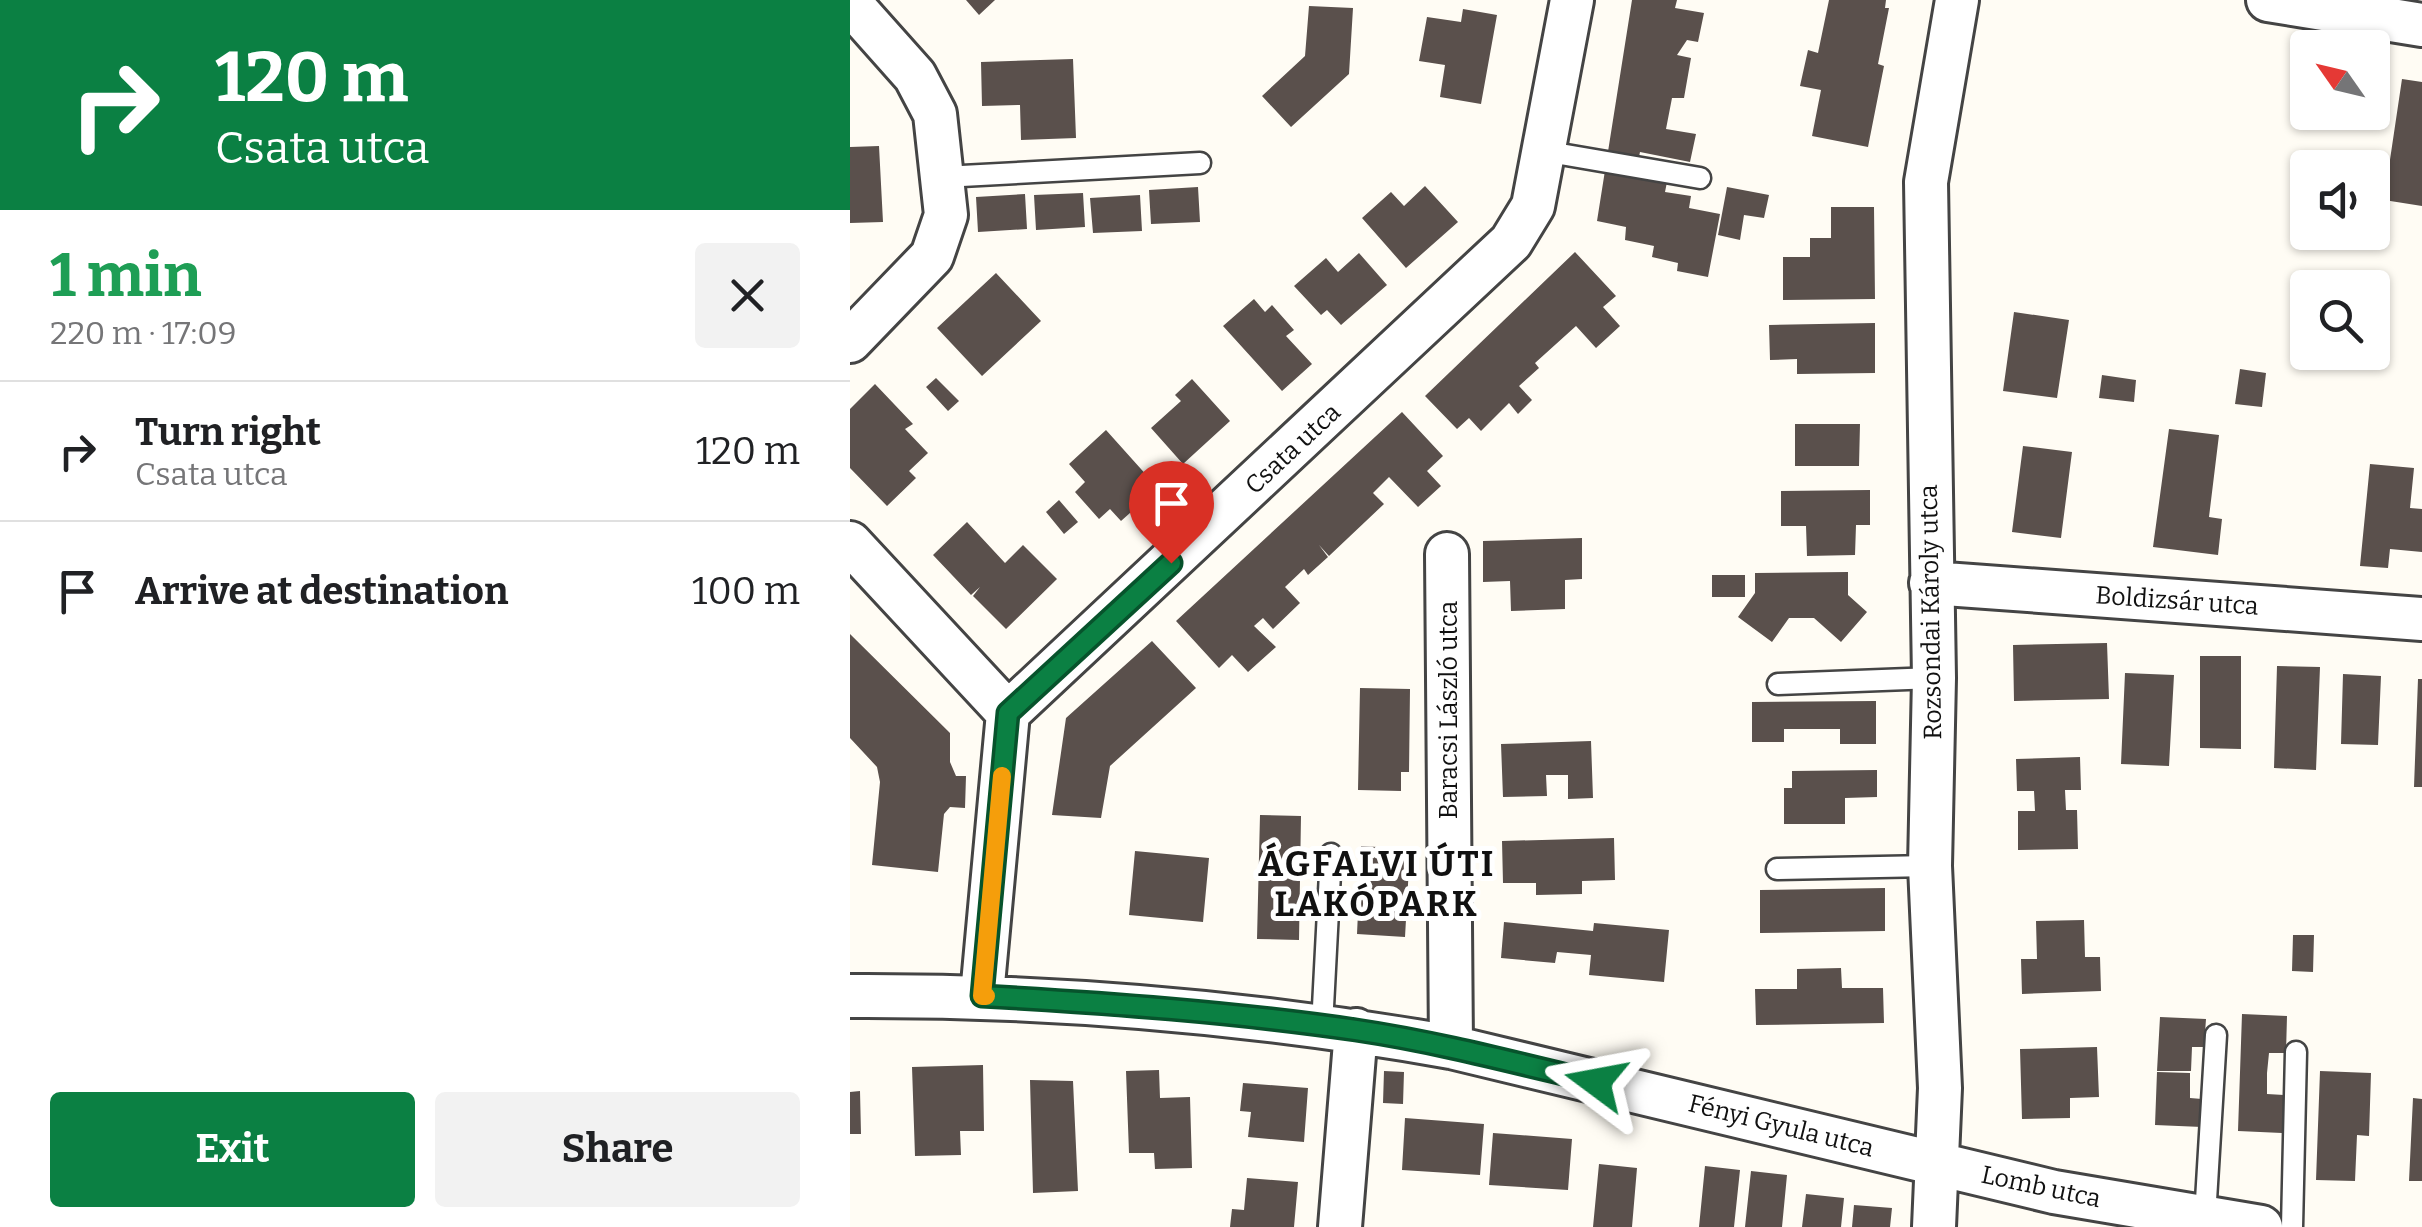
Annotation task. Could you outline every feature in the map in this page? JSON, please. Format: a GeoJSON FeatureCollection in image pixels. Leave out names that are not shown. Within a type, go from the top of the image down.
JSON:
{"type":"FeatureCollection","features":[{"type":"Feature","properties":{"kind":"street","name":"Csata utca"},"geometry":{"type":"LineString","coordinates":[[1008,713],[1510,242],[1533,206],[1572,0]]}},
{"type":"Feature","properties":{"kind":"street","name":"Rozsondai Károly utca"},"geometry":{"type":"LineString","coordinates":[[1934,1227],[1939,1165],[1930,866],[1934,678],[1926,182],[1957,0]]}},
{"type":"Feature","properties":{"kind":"street"},"geometry":{"type":"LineString","coordinates":[[2268,0],[2413,16]]}},
{"type":"Feature","properties":{"kind":"street"},"geometry":{"type":"LineString","coordinates":[[850,3],[915,76],[935,114],[946,215],[932,256],[850,340]]}},
{"type":"Feature","properties":{"kind":"street"},"geometry":{"type":"LineString","coordinates":[[850,543],[1008,713],[982,996]]}},
{"type":"Feature","properties":{"kind":"street","name":"Baracsi László utca"},"geometry":{"type":"LineString","coordinates":[[1448,554],[1451,1047]]}},
{"type":"Feature","properties":{"kind":"street","name":"Boldizsár utca"},"geometry":{"type":"LineString","coordinates":[[1931,583],[2422,619]]}},
{"type":"Feature","properties":{"kind":"street","name":"Fényi Gyula utca"},"geometry":{"type":"LineString","coordinates":[[850,996],[982,996],[1159,1006],[1339,1028],[1451,1047],[1939,1165]]}},
{"type":"Feature","properties":{"kind":"street"},"geometry":{"type":"LineString","coordinates":[[1339,1028],[1340,1227]]}},
{"type":"Feature","properties":{"kind":"street","name":"Lomb utca"},"geometry":{"type":"LineString","coordinates":[[1939,1165],[2054,1192],[2260,1227]]}},
{"type":"Feature","properties":{"kind":"lane"},"geometry":{"type":"LineString","coordinates":[[1543,151],[1700,178]]}},
{"type":"Feature","properties":{"kind":"lane"},"geometry":{"type":"LineString","coordinates":[[944,177],[1200,163]]}},
{"type":"Feature","properties":{"kind":"lane"},"geometry":{"type":"LineString","coordinates":[[1778,684],[1934,678]]}},
{"type":"Feature","properties":{"kind":"lane"},"geometry":{"type":"LineString","coordinates":[[1331,854],[1339,1028]]}},
{"type":"Feature","properties":{"kind":"lane"},"geometry":{"type":"LineString","coordinates":[[1777,869],[1930,866]]}},
{"type":"Feature","properties":{"kind":"lane"},"geometry":{"type":"LineString","coordinates":[[2204,1216],[2216,1036]]}},
{"type":"Feature","properties":{"kind":"lane"},"geometry":{"type":"LineString","coordinates":[[2292,1227],[2296,1052]]}},
{"type":"Feature","properties":{"kind":"building"},"geometry":{"type":"Polygon","coordinates":[[[966,0],[995,0],[979,15],[966,0]]]}},
{"type":"Feature","properties":{"kind":"building"},"geometry":{"type":"Polygon","coordinates":[[[1632,0],[1677,0],[1675,8],[1704,13],[1698,42],[1687,40],[1677,55],[1691,58],[1684,98],[1672,98],[1666,129],[1696,134],[1690,162],[1640,152],[1635,176],[1667,182],[1665,192],[1691,196],[1689,208],[1720,214],[1708,277],[1677,271],[1678,263],[1652,257],[1654,246],[1625,240],[1626,227],[1597,221],[1632,0]]]}},
{"type":"Feature","properties":{"kind":"building"},"geometry":{"type":"Polygon","coordinates":[[[1829,0],[1886,0],[1885,8],[1889,8],[1878,64],[1884,66],[1868,147],[1812,136],[1821,90],[1800,86],[1808,50],[1818,53],[1829,0]]]}},
{"type":"Feature","properties":{"kind":"building"},"geometry":{"type":"Polygon","coordinates":[[[1309,6],[1353,8],[1349,74],[1291,127],[1262,96],[1305,56],[1309,6]]]}},
{"type":"Feature","properties":{"kind":"building"},"geometry":{"type":"Polygon","coordinates":[[[1463,9],[1497,15],[1481,104],[1440,97],[1445,65],[1419,61],[1427,17],[1461,22],[1463,9]]]}},
{"type":"Feature","properties":{"kind":"building"},"geometry":{"type":"Polygon","coordinates":[[[1073,59],[1076,138],[1021,140],[1020,105],[982,106],[981,62],[1073,59]]]}},
{"type":"Feature","properties":{"kind":"building"},"geometry":{"type":"Polygon","coordinates":[[[2402,79],[2422,82],[2422,206],[2390,201],[2390,160],[2402,79]]]}},
{"type":"Feature","properties":{"kind":"building"},"geometry":{"type":"Polygon","coordinates":[[[879,146],[883,222],[850,223],[850,147],[879,146]]]}},
{"type":"Feature","properties":{"kind":"building"},"geometry":{"type":"Polygon","coordinates":[[[1425,186],[1458,222],[1406,268],[1362,218],[1391,192],[1404,206],[1425,186]]]}},
{"type":"Feature","properties":{"kind":"building"},"geometry":{"type":"Polygon","coordinates":[[[1198,187],[1200,222],[1151,224],[1149,190],[1198,187]]]}},
{"type":"Feature","properties":{"kind":"building"},"geometry":{"type":"Polygon","coordinates":[[[1727,187],[1769,195],[1764,218],[1744,215],[1740,240],[1718,235],[1727,187]]]}},
{"type":"Feature","properties":{"kind":"building"},"geometry":{"type":"Polygon","coordinates":[[[1083,193],[1085,227],[1036,230],[1034,195],[1083,193]]]}},
{"type":"Feature","properties":{"kind":"building"},"geometry":{"type":"Polygon","coordinates":[[[1025,194],[1027,229],[978,232],[976,197],[1025,194]]]}},
{"type":"Feature","properties":{"kind":"building"},"geometry":{"type":"Polygon","coordinates":[[[1140,195],[1142,231],[1093,233],[1090,198],[1140,195]]]}},
{"type":"Feature","properties":{"kind":"building"},"geometry":{"type":"Polygon","coordinates":[[[1831,207],[1874,207],[1875,299],[1783,300],[1783,257],[1810,257],[1810,238],[1831,238],[1831,207]]]}},
{"type":"Feature","properties":{"kind":"building"},"geometry":{"type":"Polygon","coordinates":[[[1575,252],[1616,296],[1603,307],[1620,326],[1596,348],[1576,326],[1535,363],[1539,368],[1519,386],[1532,400],[1518,414],[1509,403],[1481,431],[1469,418],[1457,429],[1425,396],[1575,252]]]}},
{"type":"Feature","properties":{"kind":"building"},"geometry":{"type":"Polygon","coordinates":[[[1359,253],[1387,285],[1341,325],[1327,310],[1321,315],[1294,286],[1326,258],[1338,272],[1359,253]]]}},
{"type":"Feature","properties":{"kind":"building"},"geometry":{"type":"Polygon","coordinates":[[[996,273],[1041,321],[982,376],[937,328],[996,273]]]}},
{"type":"Feature","properties":{"kind":"building"},"geometry":{"type":"Polygon","coordinates":[[[1254,299],[1265,312],[1272,305],[1294,330],[1286,336],[1312,364],[1282,391],[1223,326],[1254,299]]]}},
{"type":"Feature","properties":{"kind":"building"},"geometry":{"type":"Polygon","coordinates":[[[2014,312],[2069,320],[2057,398],[2003,391],[2014,312]]]}},
{"type":"Feature","properties":{"kind":"building"},"geometry":{"type":"Polygon","coordinates":[[[1875,323],[1875,373],[1797,374],[1797,359],[1770,360],[1769,325],[1875,323]]]}},
{"type":"Feature","properties":{"kind":"building"},"geometry":{"type":"Polygon","coordinates":[[[2240,369],[2266,373],[2262,407],[2235,404],[2240,369]]]}},
{"type":"Feature","properties":{"kind":"building"},"geometry":{"type":"Polygon","coordinates":[[[2102,375],[2136,380],[2134,402],[2099,398],[2102,375]]]}},
{"type":"Feature","properties":{"kind":"building"},"geometry":{"type":"Polygon","coordinates":[[[936,378],[959,401],[948,411],[926,387],[936,378]]]}},
{"type":"Feature","properties":{"kind":"building"},"geometry":{"type":"Polygon","coordinates":[[[1192,379],[1230,421],[1183,464],[1151,428],[1181,401],[1175,395],[1192,379]]]}},
{"type":"Feature","properties":{"kind":"building"},"geometry":{"type":"Polygon","coordinates":[[[875,384],[913,424],[905,429],[928,453],[909,471],[916,478],[887,506],[850,468],[850,409],[875,384]]]}},
{"type":"Feature","properties":{"kind":"building"},"geometry":{"type":"Polygon","coordinates":[[[1402,412],[1443,456],[1427,471],[1441,486],[1418,507],[1389,477],[1373,493],[1384,504],[1329,556],[1319,545],[1328,557],[1308,575],[1304,569],[1285,587],[1300,603],[1273,629],[1263,618],[1254,626],[1276,647],[1248,672],[1232,655],[1219,668],[1176,621],[1402,412]]]}},
{"type":"Feature","properties":{"kind":"building"},"geometry":{"type":"Polygon","coordinates":[[[1795,424],[1860,424],[1859,466],[1795,466],[1795,424]]]}},
{"type":"Feature","properties":{"kind":"building"},"geometry":{"type":"Polygon","coordinates":[[[2169,429],[2219,435],[2209,517],[2222,519],[2218,555],[2153,547],[2169,429]]]}},
{"type":"Feature","properties":{"kind":"building"},"geometry":{"type":"Polygon","coordinates":[[[1106,430],[1158,488],[1121,521],[1110,509],[1099,519],[1075,492],[1085,482],[1069,464],[1106,430]]]}},
{"type":"Feature","properties":{"kind":"building"},"geometry":{"type":"Polygon","coordinates":[[[2023,446],[2072,452],[2061,538],[2012,532],[2023,446]]]}},
{"type":"Feature","properties":{"kind":"building"},"geometry":{"type":"Polygon","coordinates":[[[2370,464],[2414,468],[2410,508],[2422,509],[2422,552],[2390,549],[2388,568],[2360,566],[2370,464]]]}},
{"type":"Feature","properties":{"kind":"building"},"geometry":{"type":"Polygon","coordinates":[[[1870,490],[1870,525],[1856,525],[1855,555],[1807,556],[1806,526],[1781,526],[1781,491],[1870,490]]]}},
{"type":"Feature","properties":{"kind":"building"},"geometry":{"type":"Polygon","coordinates":[[[1059,500],[1078,522],[1064,534],[1046,512],[1059,500]]]}},
{"type":"Feature","properties":{"kind":"building"},"geometry":{"type":"Polygon","coordinates":[[[967,522],[1005,563],[1023,545],[1057,579],[1006,629],[973,596],[980,587],[971,595],[933,555],[967,522]]]}},
{"type":"Feature","properties":{"kind":"building"},"geometry":{"type":"Polygon","coordinates":[[[1582,538],[1582,579],[1565,580],[1565,609],[1511,611],[1510,581],[1483,582],[1483,541],[1582,538]]]}},
{"type":"Feature","properties":{"kind":"building"},"geometry":{"type":"Polygon","coordinates":[[[1848,572],[1848,595],[1867,612],[1841,642],[1814,618],[1789,618],[1772,642],[1738,617],[1755,593],[1755,573],[1848,572]]]}},
{"type":"Feature","properties":{"kind":"building"},"geometry":{"type":"Polygon","coordinates":[[[1712,575],[1745,575],[1745,597],[1712,597],[1712,575]]]}},
{"type":"Feature","properties":{"kind":"building"},"geometry":{"type":"Polygon","coordinates":[[[850,634],[950,733],[950,762],[956,776],[966,776],[965,808],[950,807],[944,814],[938,872],[872,865],[880,782],[877,767],[850,738],[850,634]]]}},
{"type":"Feature","properties":{"kind":"building"},"geometry":{"type":"Polygon","coordinates":[[[1152,641],[1196,688],[1110,766],[1101,818],[1052,815],[1066,718],[1152,641]]]}},
{"type":"Feature","properties":{"kind":"building"},"geometry":{"type":"Polygon","coordinates":[[[2107,643],[2109,699],[2014,701],[2013,645],[2107,643]]]}},
{"type":"Feature","properties":{"kind":"building"},"geometry":{"type":"Polygon","coordinates":[[[2200,656],[2241,656],[2241,749],[2200,748],[2200,656]]]}},
{"type":"Feature","properties":{"kind":"building"},"geometry":{"type":"Polygon","coordinates":[[[2277,666],[2320,667],[2316,770],[2274,768],[2277,666]]]}},
{"type":"Feature","properties":{"kind":"building"},"geometry":{"type":"Polygon","coordinates":[[[2125,673],[2174,675],[2169,766],[2121,764],[2125,673]]]}},
{"type":"Feature","properties":{"kind":"building"},"geometry":{"type":"Polygon","coordinates":[[[2343,674],[2381,676],[2378,745],[2341,744],[2343,674]]]}},
{"type":"Feature","properties":{"kind":"building"},"geometry":{"type":"Polygon","coordinates":[[[2418,679],[2422,679],[2422,787],[2414,787],[2418,679]]]}},
{"type":"Feature","properties":{"kind":"building"},"geometry":{"type":"Polygon","coordinates":[[[1360,688],[1410,689],[1409,772],[1401,772],[1401,791],[1358,790],[1360,688]]]}},
{"type":"Feature","properties":{"kind":"building"},"geometry":{"type":"Polygon","coordinates":[[[1876,701],[1876,744],[1840,744],[1840,729],[1784,729],[1784,742],[1752,742],[1752,702],[1876,701]]]}},
{"type":"Feature","properties":{"kind":"building"},"geometry":{"type":"Polygon","coordinates":[[[1591,741],[1593,798],[1568,799],[1568,775],[1546,775],[1547,796],[1503,797],[1501,744],[1591,741]]]}},
{"type":"Feature","properties":{"kind":"building"},"geometry":{"type":"Polygon","coordinates":[[[2080,757],[2081,790],[2065,790],[2066,810],[2077,810],[2078,849],[2018,850],[2018,811],[2035,811],[2034,791],[2017,791],[2016,759],[2080,757]]]}},
{"type":"Feature","properties":{"kind":"building"},"geometry":{"type":"Polygon","coordinates":[[[1877,770],[1877,797],[1845,798],[1845,824],[1784,824],[1784,788],[1792,788],[1792,771],[1877,770]]]}},
{"type":"Feature","properties":{"kind":"building"},"geometry":{"type":"Polygon","coordinates":[[[1260,815],[1301,816],[1300,877],[1278,878],[1300,879],[1299,940],[1257,939],[1260,815]]]}},
{"type":"Feature","properties":{"kind":"building"},"geometry":{"type":"Polygon","coordinates":[[[1614,838],[1615,880],[1582,881],[1582,894],[1536,895],[1536,883],[1503,883],[1502,841],[1614,838]]]}},
{"type":"Feature","properties":{"kind":"building"},"geometry":{"type":"Polygon","coordinates":[[[1361,846],[1410,849],[1405,937],[1357,934],[1361,846]]]}},
{"type":"Feature","properties":{"kind":"building"},"geometry":{"type":"Polygon","coordinates":[[[1135,851],[1209,858],[1203,922],[1129,915],[1135,851]]]}},
{"type":"Feature","properties":{"kind":"building"},"geometry":{"type":"Polygon","coordinates":[[[1885,888],[1885,931],[1760,933],[1760,890],[1885,888]]]}},
{"type":"Feature","properties":{"kind":"building"},"geometry":{"type":"Polygon","coordinates":[[[2084,920],[2085,957],[2100,957],[2101,991],[2022,994],[2021,959],[2037,959],[2036,921],[2084,920]]]}},
{"type":"Feature","properties":{"kind":"building"},"geometry":{"type":"Polygon","coordinates":[[[1504,922],[1593,931],[1594,923],[1669,930],[1664,982],[1589,975],[1591,955],[1557,952],[1555,963],[1501,958],[1504,922]]]}},
{"type":"Feature","properties":{"kind":"building"},"geometry":{"type":"Polygon","coordinates":[[[2293,935],[2314,935],[2313,972],[2292,971],[2293,935]]]}},
{"type":"Feature","properties":{"kind":"building"},"geometry":{"type":"Polygon","coordinates":[[[1841,968],[1842,988],[1883,988],[1884,1023],[1756,1025],[1755,989],[1797,989],[1797,969],[1841,968]]]}},
{"type":"Feature","properties":{"kind":"building"},"geometry":{"type":"Polygon","coordinates":[[[2242,1014],[2287,1016],[2286,1053],[2269,1053],[2267,1073],[2267,1094],[2284,1095],[2282,1133],[2238,1131],[2242,1014]]]}},
{"type":"Feature","properties":{"kind":"building"},"geometry":{"type":"Polygon","coordinates":[[[2160,1017],[2206,1019],[2204,1047],[2192,1047],[2191,1071],[2157,1071],[2160,1017]]]}},
{"type":"Feature","properties":{"kind":"building"},"geometry":{"type":"Polygon","coordinates":[[[2097,1047],[2099,1097],[2070,1098],[2070,1118],[2022,1119],[2020,1049],[2097,1047]]]}},
{"type":"Feature","properties":{"kind":"building"},"geometry":{"type":"Polygon","coordinates":[[[983,1065],[984,1131],[960,1131],[961,1155],[915,1156],[912,1067],[983,1065]]]}},
{"type":"Feature","properties":{"kind":"building"},"geometry":{"type":"Polygon","coordinates":[[[1159,1070],[1160,1098],[1190,1097],[1192,1168],[1155,1169],[1154,1153],[1129,1153],[1126,1071],[1159,1070]]]}},
{"type":"Feature","properties":{"kind":"building"},"geometry":{"type":"Polygon","coordinates":[[[1384,1071],[1404,1072],[1403,1104],[1383,1103],[1384,1071]]]}},
{"type":"Feature","properties":{"kind":"building"},"geometry":{"type":"Polygon","coordinates":[[[2320,1071],[2371,1073],[2369,1136],[2357,1135],[2355,1181],[2316,1180],[2320,1071]]]}},
{"type":"Feature","properties":{"kind":"building"},"geometry":{"type":"Polygon","coordinates":[[[2157,1072],[2190,1073],[2190,1098],[2202,1099],[2202,1127],[2155,1125],[2157,1072]]]}},
{"type":"Feature","properties":{"kind":"building"},"geometry":{"type":"Polygon","coordinates":[[[1030,1080],[1073,1081],[1078,1191],[1033,1193],[1030,1080]]]}},
{"type":"Feature","properties":{"kind":"building"},"geometry":{"type":"Polygon","coordinates":[[[1243,1083],[1308,1088],[1304,1142],[1248,1137],[1251,1112],[1240,1111],[1243,1083]]]}},
{"type":"Feature","properties":{"kind":"building"},"geometry":{"type":"Polygon","coordinates":[[[860,1091],[861,1134],[850,1134],[850,1092],[860,1091]]]}},
{"type":"Feature","properties":{"kind":"building"},"geometry":{"type":"Polygon","coordinates":[[[2413,1098],[2422,1099],[2422,1181],[2409,1181],[2413,1098]]]}},
{"type":"Feature","properties":{"kind":"building"},"geometry":{"type":"Polygon","coordinates":[[[1405,1118],[1484,1124],[1480,1175],[1402,1170],[1405,1118]]]}},
{"type":"Feature","properties":{"kind":"building"},"geometry":{"type":"Polygon","coordinates":[[[1493,1133],[1572,1139],[1568,1190],[1489,1185],[1493,1133]]]}},
{"type":"Feature","properties":{"kind":"building"},"geometry":{"type":"Polygon","coordinates":[[[1599,1164],[1637,1168],[1632,1227],[1593,1227],[1599,1164]]]}},
{"type":"Feature","properties":{"kind":"building"},"geometry":{"type":"Polygon","coordinates":[[[1705,1166],[1740,1170],[1734,1227],[1699,1227],[1705,1166]]]}},
{"type":"Feature","properties":{"kind":"building"},"geometry":{"type":"Polygon","coordinates":[[[1751,1171],[1787,1175],[1782,1227],[1745,1227],[1751,1171]]]}},
{"type":"Feature","properties":{"kind":"building"},"geometry":{"type":"Polygon","coordinates":[[[1247,1178],[1298,1182],[1294,1227],[1230,1227],[1232,1209],[1244,1210],[1247,1178]]]}},
{"type":"Feature","properties":{"kind":"building"},"geometry":{"type":"Polygon","coordinates":[[[1806,1194],[1844,1198],[1841,1227],[1802,1227],[1806,1194]]]}},
{"type":"Feature","properties":{"kind":"building"},"geometry":{"type":"Polygon","coordinates":[[[1854,1205],[1892,1208],[1890,1227],[1852,1227],[1854,1205]]]}},
{"type":"Feature","properties":{"kind":"slow traffic"},"geometry":{"type":"LineString","coordinates":[[986,996],[982,996],[983,962],[1002,776]]}},
{"type":"Feature","properties":{"kind":"district","name":"ÁGFALVI ÚTI LAKÓPARK"},"geometry":{"type":"Point","coordinates":[1377,884]}},
{"type":"Feature","properties":{"kind":"route"},"geometry":{"type":"LineString","coordinates":[[1171,563],[1008,713],[982,996],[1159,1006],[1356,1030],[1451,1047],[1596,1082]]}}]}
